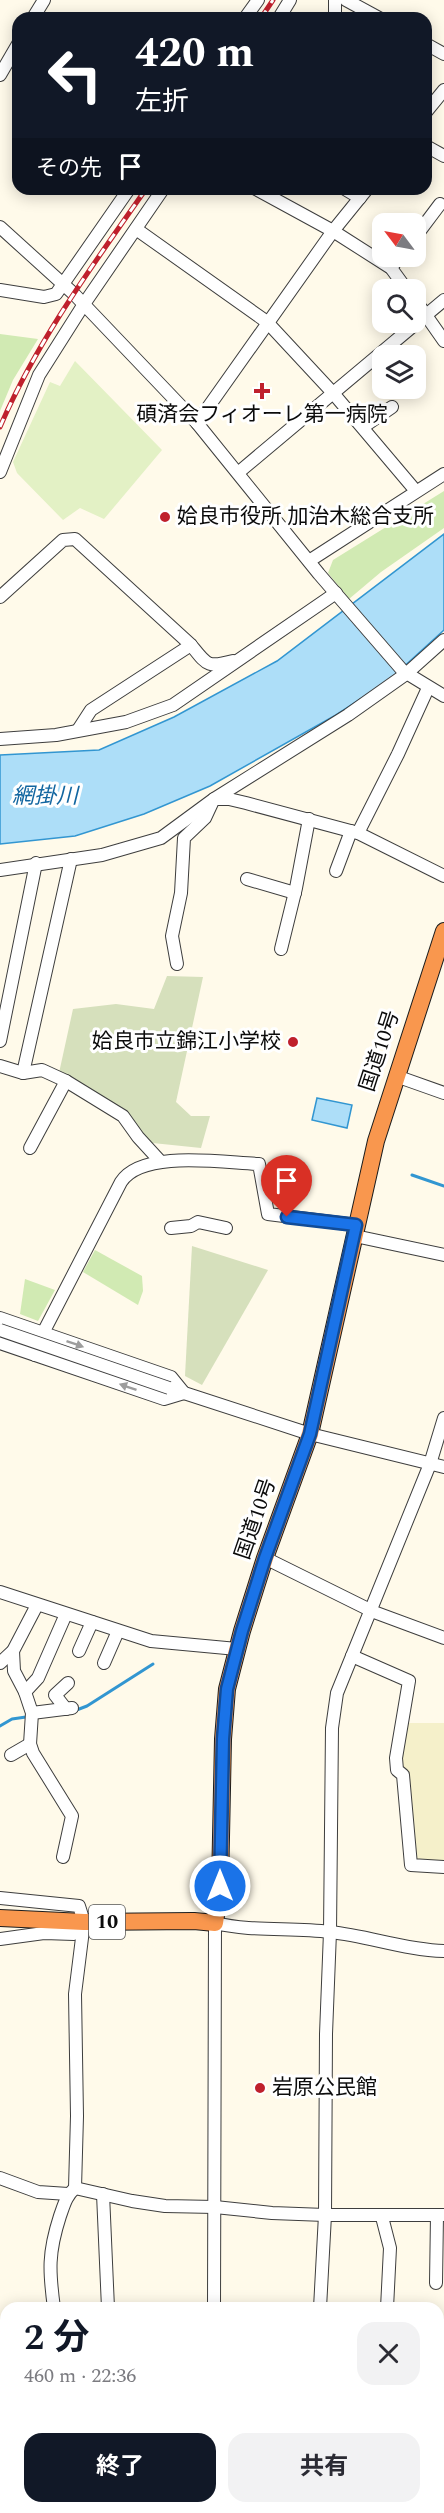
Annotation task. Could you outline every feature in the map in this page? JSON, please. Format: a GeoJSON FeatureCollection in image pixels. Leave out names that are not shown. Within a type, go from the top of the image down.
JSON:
{"type":"FeatureCollection","features":[{"type":"Feature","properties":{"kind":"highway","name":"国道10号"},"geometry":{"type":"LineString","coordinates":[[215,1923],[220,1886],[223,1739],[227,1689],[265,1558],[310,1434],[376,1141],[444,931]]}},
{"type":"Feature","properties":{"kind":"highway","name":"10"},"geometry":{"type":"LineString","coordinates":[[0,1918],[84,1922],[194,1921],[215,1923]]}},
{"type":"Feature","properties":{"kind":"street"},"geometry":{"type":"LineString","coordinates":[[346,0],[360,3]]}},
{"type":"Feature","properties":{"kind":"street"},"geometry":{"type":"LineString","coordinates":[[0,75],[12,55]]}},
{"type":"Feature","properties":{"kind":"street"},"geometry":{"type":"LineString","coordinates":[[432,105],[444,90]]}},
{"type":"Feature","properties":{"kind":"street"},"geometry":{"type":"LineString","coordinates":[[0,290],[44,297],[56,294],[125,195]]}},
{"type":"Feature","properties":{"kind":"street"},"geometry":{"type":"LineString","coordinates":[[0,472],[39,375],[84,304],[159,195]]}},
{"type":"Feature","properties":{"kind":"street"},"geometry":{"type":"LineString","coordinates":[[267,195],[333,231],[392,268],[400,279]]}},
{"type":"Feature","properties":{"kind":"street"},"geometry":{"type":"LineString","coordinates":[[197,423],[333,231],[362,195]]}},
{"type":"Feature","properties":{"kind":"street"},"geometry":{"type":"LineString","coordinates":[[426,223],[440,204]]}},
{"type":"Feature","properties":{"kind":"street"},"geometry":{"type":"LineString","coordinates":[[0,227],[74,294],[197,423],[338,596],[405,672],[444,696]]}},
{"type":"Feature","properties":{"kind":"street"},"geometry":{"type":"LineString","coordinates":[[135,229],[267,322],[333,393],[416,490]]}},
{"type":"Feature","properties":{"kind":"street"},"geometry":{"type":"LineString","coordinates":[[444,300],[426,315],[444,341]]}},
{"type":"Feature","properties":{"kind":"street"},"geometry":{"type":"LineString","coordinates":[[239,472],[405,333]]}},
{"type":"Feature","properties":{"kind":"street"},"geometry":{"type":"LineString","coordinates":[[363,427],[392,406]]}},
{"type":"Feature","properties":{"kind":"street"},"geometry":{"type":"LineString","coordinates":[[309,561],[444,474]]}},
{"type":"Feature","properties":{"kind":"street"},"geometry":{"type":"LineString","coordinates":[[0,597],[63,540],[75,539],[191,645],[206,663],[214,666],[243,659]]}},
{"type":"Feature","properties":{"kind":"street"},"geometry":{"type":"LineString","coordinates":[[0,739],[56,735],[126,722],[173,705],[338,596]]}},
{"type":"Feature","properties":{"kind":"street"},"geometry":{"type":"LineString","coordinates":[[0,870],[102,855],[161,838],[214,799],[297,748],[405,672],[444,640]]}},
{"type":"Feature","properties":{"kind":"street"},"geometry":{"type":"LineString","coordinates":[[78,730],[91,710],[191,645]]}},
{"type":"Feature","properties":{"kind":"street"},"geometry":{"type":"LineString","coordinates":[[336,871],[398,754],[428,688]]}},
{"type":"Feature","properties":{"kind":"street"},"geometry":{"type":"LineString","coordinates":[[214,799],[229,799],[355,832],[444,876]]}},
{"type":"Feature","properties":{"kind":"street"},"geometry":{"type":"LineString","coordinates":[[177,964],[172,936],[181,893],[184,838],[205,818],[214,799]]}},
{"type":"Feature","properties":{"kind":"street"},"geometry":{"type":"LineString","coordinates":[[280,949],[295,892],[309,819]]}},
{"type":"Feature","properties":{"kind":"street"},"geometry":{"type":"LineString","coordinates":[[23,1073],[71,859]]}},
{"type":"Feature","properties":{"kind":"street"},"geometry":{"type":"LineString","coordinates":[[0,1041],[36,863]]}},
{"type":"Feature","properties":{"kind":"street"},"geometry":{"type":"LineString","coordinates":[[247,879],[295,892]]}},
{"type":"Feature","properties":{"kind":"street"},"geometry":{"type":"LineString","coordinates":[[0,1066],[23,1073],[42,1070],[66,1082],[123,1116],[160,1161]]}},
{"type":"Feature","properties":{"kind":"street"},"geometry":{"type":"LineString","coordinates":[[396,1076],[444,1093]]}},
{"type":"Feature","properties":{"kind":"street"},"geometry":{"type":"LineString","coordinates":[[30,1148],[66,1082]]}},
{"type":"Feature","properties":{"kind":"street"},"geometry":{"type":"LineString","coordinates":[[35,1355],[43,1333],[126,1174],[160,1161],[259,1164],[268,1214],[355,1230],[444,1255]]}},
{"type":"Feature","properties":{"kind":"street"},"geometry":{"type":"LineString","coordinates":[[171,1228],[191,1226],[198,1222],[226,1227]]}},
{"type":"Feature","properties":{"kind":"street"},"geometry":{"type":"LineString","coordinates":[[0,1318],[171,1377],[184,1393]]}},
{"type":"Feature","properties":{"kind":"street"},"geometry":{"type":"LineString","coordinates":[[0,1330],[310,1434],[444,1467]]}},
{"type":"Feature","properties":{"kind":"street"},"geometry":{"type":"LineString","coordinates":[[0,1343],[164,1399],[184,1393]]}},
{"type":"Feature","properties":{"kind":"street"},"geometry":{"type":"LineString","coordinates":[[320,2302],[325,2216],[332,1728],[338,1692],[430,1464],[444,1419]]}},
{"type":"Feature","properties":{"kind":"street"},"geometry":{"type":"LineString","coordinates":[[265,1558],[371,1610],[444,1638]]}},
{"type":"Feature","properties":{"kind":"street"},"geometry":{"type":"LineString","coordinates":[[1,1594],[151,1641],[237,1649]]}},
{"type":"Feature","properties":{"kind":"street"},"geometry":{"type":"LineString","coordinates":[[0,1663],[13,1651],[37,1605]]}},
{"type":"Feature","properties":{"kind":"street"},"geometry":{"type":"LineString","coordinates":[[25,1692],[38,1678],[66,1614]]}},
{"type":"Feature","properties":{"kind":"street"},"geometry":{"type":"LineString","coordinates":[[79,1651],[92,1622]]}},
{"type":"Feature","properties":{"kind":"street"},"geometry":{"type":"LineString","coordinates":[[104,1663],[118,1631]]}},
{"type":"Feature","properties":{"kind":"street"},"geometry":{"type":"LineString","coordinates":[[13,1651],[14,1671],[25,1692],[32,1713],[30,1744],[46,1776],[72,1816],[63,1857]]}},
{"type":"Feature","properties":{"kind":"street"},"geometry":{"type":"LineString","coordinates":[[352,1656],[409,1681],[396,1758],[397,1770],[404,1775],[411,1865],[444,1867]]}},
{"type":"Feature","properties":{"kind":"street"},"geometry":{"type":"LineString","coordinates":[[32,1713],[69,1708],[55,1695],[68,1683]]}},
{"type":"Feature","properties":{"kind":"street"},"geometry":{"type":"LineString","coordinates":[[11,1755],[30,1744]]}},
{"type":"Feature","properties":{"kind":"street"},"geometry":{"type":"LineString","coordinates":[[0,1898],[79,1906],[84,1922],[75,1994],[72,2191],[51,2244],[49,2273],[53,2302]]}},
{"type":"Feature","properties":{"kind":"street"},"geometry":{"type":"LineString","coordinates":[[0,1939],[44,1933],[74,1935],[84,1922]]}},
{"type":"Feature","properties":{"kind":"street"},"geometry":{"type":"LineString","coordinates":[[214,2302],[215,1923],[280,1930],[330,1932],[418,1950],[444,1951]]}},
{"type":"Feature","properties":{"kind":"street"},"geometry":{"type":"LineString","coordinates":[[0,2178],[38,2192],[72,2191],[103,2194],[165,2206],[215,2207],[325,2216],[441,2215],[436,2283]]}},
{"type":"Feature","properties":{"kind":"street"},"geometry":{"type":"LineString","coordinates":[[103,2194],[108,2302]]}},
{"type":"Feature","properties":{"kind":"street"},"geometry":{"type":"LineString","coordinates":[[382,2217],[390,2248],[387,2302]]}},
{"type":"Feature","properties":{"kind":"shaded area"},"geometry":{"type":"Polygon","coordinates":[[[401,1723],[444,1723],[444,1867],[415,1866],[402,1764],[401,1723]]]}},
{"type":"Feature","properties":{"kind":"green space"},"geometry":{"type":"Polygon","coordinates":[[[0,334],[38,339],[13,380],[0,411],[0,334]]]}},
{"type":"Feature","properties":{"kind":"green space"},"geometry":{"type":"Polygon","coordinates":[[[75,361],[162,450],[104,519],[80,508],[63,520],[17,473],[13,462],[50,382],[60,386],[75,361]]]}},
{"type":"Feature","properties":{"kind":"green space"},"geometry":{"type":"Polygon","coordinates":[[[444,491],[444,528],[381,572],[349,599],[328,573],[333,560],[444,491]]]}},
{"type":"Feature","properties":{"kind":"green space"},"geometry":{"type":"Polygon","coordinates":[[[167,976],[203,977],[176,1102],[191,1116],[210,1116],[201,1148],[143,1142],[129,1114],[59,1073],[73,1009],[116,1004],[154,1009],[167,976]]]}},
{"type":"Feature","properties":{"kind":"green space"},"geometry":{"type":"Polygon","coordinates":[[[192,1246],[268,1270],[202,1385],[185,1376],[192,1246]]]}},
{"type":"Feature","properties":{"kind":"green space"},"geometry":{"type":"Polygon","coordinates":[[[95,1250],[142,1276],[143,1291],[138,1305],[83,1272],[95,1250]]]}},
{"type":"Feature","properties":{"kind":"green space"},"geometry":{"type":"Polygon","coordinates":[[[25,1279],[55,1290],[38,1321],[20,1314],[25,1279]]]}},
{"type":"Feature","properties":{"kind":"water","name":"網掛川"},"geometry":{"type":"Polygon","coordinates":[[[444,534],[444,630],[388,681],[336,715],[210,786],[144,814],[75,836],[0,844],[0,755],[99,750],[174,717],[277,661],[444,534]]]}},
{"type":"Feature","properties":{"kind":"water"},"geometry":{"type":"Polygon","coordinates":[[[317,1098],[352,1105],[347,1128],[312,1120],[317,1098]]]}},
{"type":"Feature","properties":{"kind":"waterway"},"geometry":{"type":"LineString","coordinates":[[412,1175],[444,1186]]}},
{"type":"Feature","properties":{"kind":"waterway"},"geometry":{"type":"LineString","coordinates":[[74,1711],[87,1706],[153,1664]]}},
{"type":"Feature","properties":{"kind":"waterway"},"geometry":{"type":"LineString","coordinates":[[0,1726],[12,1719],[26,1717]]}},
{"type":"Feature","properties":{"kind":"railway"},"geometry":{"type":"LineString","coordinates":[[265,12],[273,0]]}},
{"type":"Feature","properties":{"kind":"railway"},"geometry":{"type":"LineString","coordinates":[[0,427],[48,334],[142,195]]}},
{"type":"Feature","properties":{"kind":"place","name":"碩済会フィオーレ第一病院"},"geometry":{"type":"Point","coordinates":[262,391]}},
{"type":"Feature","properties":{"kind":"place","name":"姶良市役所 加治木総合支所"},"geometry":{"type":"Point","coordinates":[165,517]}},
{"type":"Feature","properties":{"kind":"place","name":"姶良市立錦江小学校"},"geometry":{"type":"Point","coordinates":[293,1042]}},
{"type":"Feature","properties":{"kind":"place","name":"岩原公民館"},"geometry":{"type":"Point","coordinates":[260,2088]}},
{"type":"Feature","properties":{"kind":"route"},"geometry":{"type":"LineString","coordinates":[[220,1886],[221,1793],[227,1689],[265,1558],[310,1434],[356,1225],[287,1217]]}}]}
